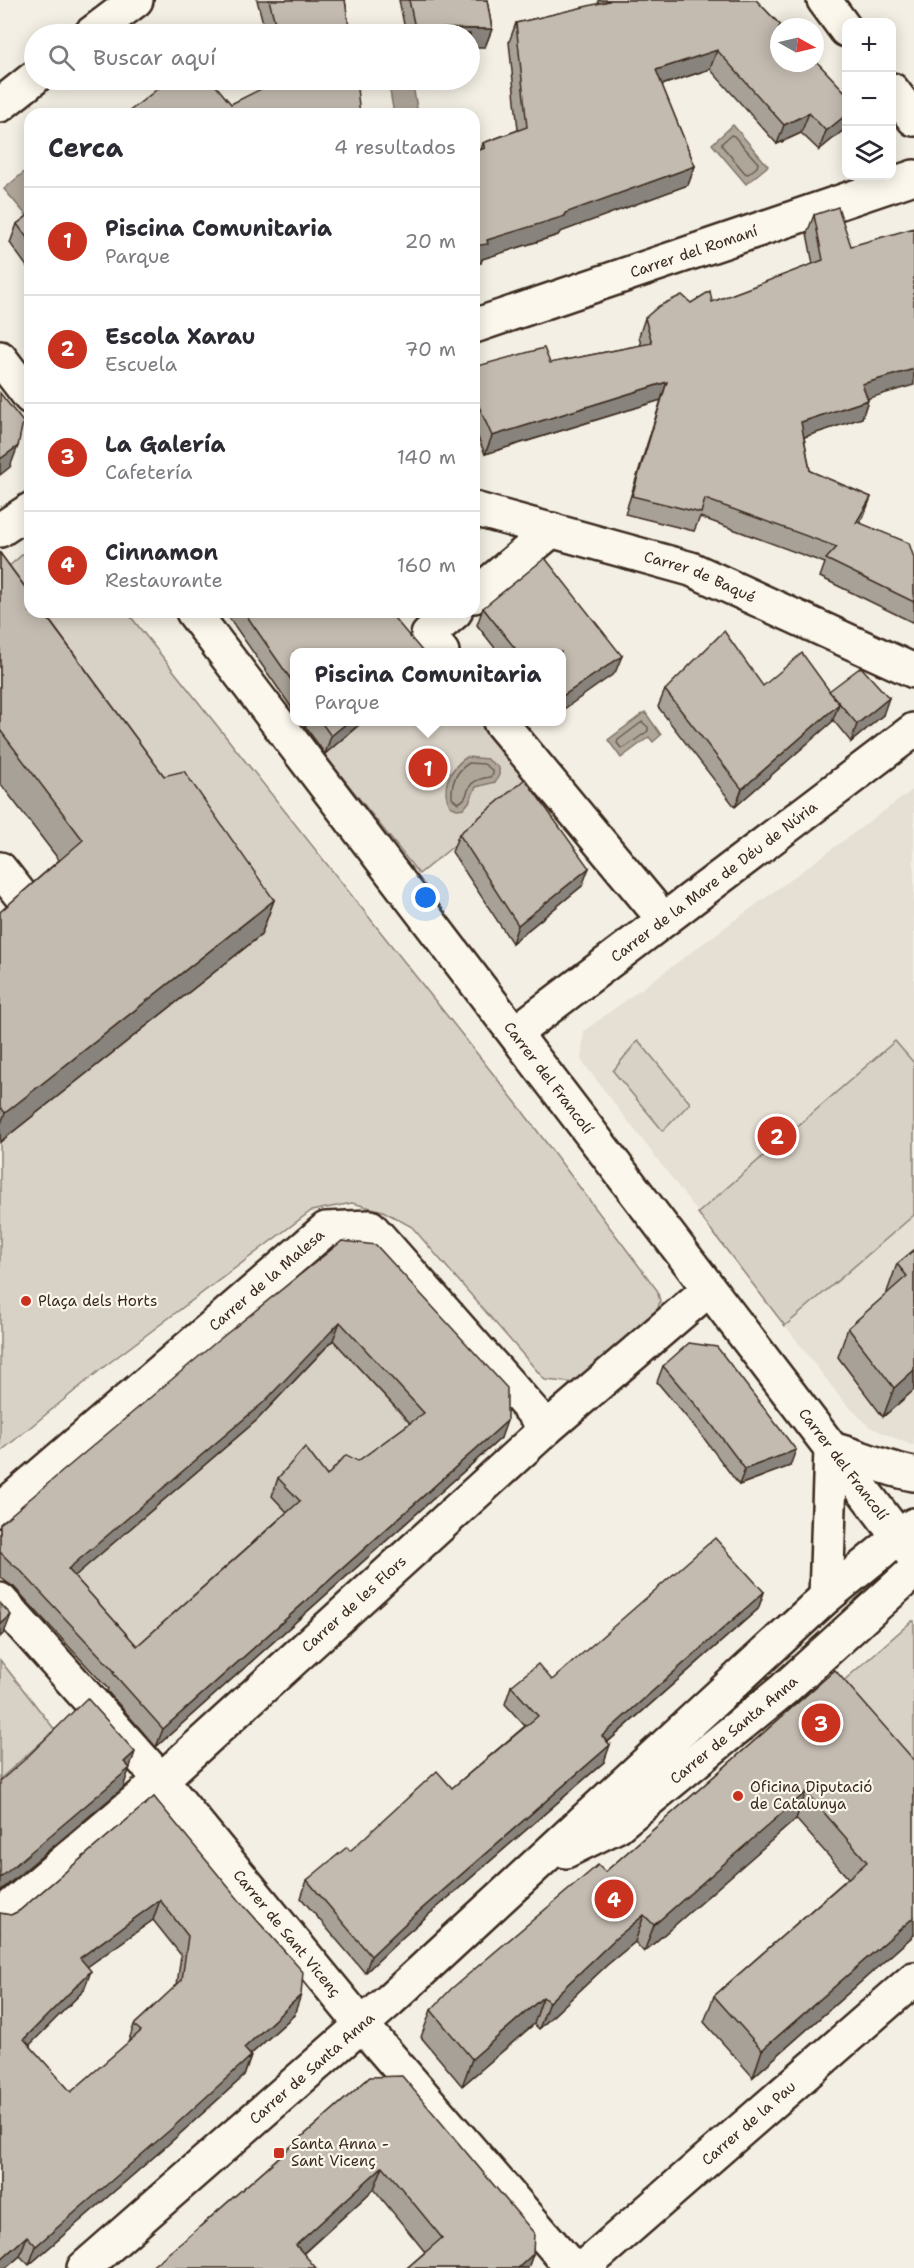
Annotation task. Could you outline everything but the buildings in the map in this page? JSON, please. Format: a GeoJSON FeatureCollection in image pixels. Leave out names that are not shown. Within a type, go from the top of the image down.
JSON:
{"type":"FeatureCollection","features":[{"type":"Feature","properties":{"kind":"street"},"geometry":{"type":"LineString","coordinates":[[104,24],[136,0]]}},
{"type":"Feature","properties":{"kind":"street"},"geometry":{"type":"LineString","coordinates":[[824,0],[842,25]]}},
{"type":"Feature","properties":{"kind":"street"},"geometry":{"type":"LineString","coordinates":[[0,105],[24,86]]}},
{"type":"Feature","properties":{"kind":"street"},"geometry":{"type":"LineString","coordinates":[[896,96],[914,119]]}},
{"type":"Feature","properties":{"kind":"street","name":"Carrer del Romaní"},"geometry":{"type":"LineString","coordinates":[[480,324],[914,177]]}},
{"type":"Feature","properties":{"kind":"street"},"geometry":{"type":"LineString","coordinates":[[0,358],[24,389]]}},
{"type":"Feature","properties":{"kind":"street","name":"Carrer de Baqué"},"geometry":{"type":"LineString","coordinates":[[480,511],[691,569],[914,670]]}},
{"type":"Feature","properties":{"kind":"street"},"geometry":{"type":"LineString","coordinates":[[0,530],[24,514]]}},
{"type":"Feature","properties":{"kind":"street"},"geometry":{"type":"LineString","coordinates":[[480,591],[552,530]]}},
{"type":"Feature","properties":{"kind":"street","name":"Carrer del Francolí"},"geometry":{"type":"LineString","coordinates":[[199,618],[709,1289],[841,1451],[901,1544]]}},
{"type":"Feature","properties":{"kind":"street"},"geometry":{"type":"LineString","coordinates":[[439,648],[428,635],[448,618]]}},
{"type":"Feature","properties":{"kind":"street"},"geometry":{"type":"LineString","coordinates":[[503,726],[651,904]]}},
{"type":"Feature","properties":{"kind":"street","name":"Carrer de la Mare de Déu de Núria"},"geometry":{"type":"LineString","coordinates":[[515,1033],[914,730]]}},
{"type":"Feature","properties":{"kind":"street","name":"Carrer de la Malesa"},"geometry":{"type":"LineString","coordinates":[[0,1510],[326,1229],[370,1227],[547,1428]]}},
{"type":"Feature","properties":{"kind":"street","name":"Carrer de les Flors"},"geometry":{"type":"LineString","coordinates":[[0,1916],[161,1780],[547,1428],[709,1289]]}},
{"type":"Feature","properties":{"kind":"street"},"geometry":{"type":"LineString","coordinates":[[826,1597],[828,1523],[841,1451]]}},
{"type":"Feature","properties":{"kind":"street","name":"Carrer del Francolí"},"geometry":{"type":"LineString","coordinates":[[841,1451],[892,1470],[914,1474]]}},
{"type":"Feature","properties":{"kind":"street","name":"Carrer de Santa Anna"},"geometry":{"type":"LineString","coordinates":[[84,2268],[362,2025],[826,1597],[901,1544]]}},
{"type":"Feature","properties":{"kind":"street","name":"Carrer de Santa Anna"},"geometry":{"type":"LineString","coordinates":[[537,1865],[651,1777],[802,1647],[863,1591],[901,1544]]}},
{"type":"Feature","properties":{"kind":"street","name":"Carrer de Sant Vicenç"},"geometry":{"type":"LineString","coordinates":[[0,1600],[161,1780],[362,2025],[572,2268]]}},
{"type":"Feature","properties":{"kind":"street","name":"Carrer de la Pau"},"geometry":{"type":"LineString","coordinates":[[583,2268],[914,1979]]}},
{"type":"Feature","properties":{"kind":"shaded area"},"geometry":{"type":"Polygon","coordinates":[[[24,553],[24,607],[0,574],[24,553]]]}},
{"type":"Feature","properties":{"kind":"shaded area"},"geometry":{"type":"Polygon","coordinates":[[[32,618],[132,618],[517,1104],[657,1290],[660,1301],[658,1309],[576,1383],[545,1380],[412,1227],[383,1211],[352,1203],[311,1211],[105,1366],[0,1452],[0,1142],[261,935],[32,618]]]}},
{"type":"Feature","properties":{"kind":"shaded area"},"geometry":{"type":"Polygon","coordinates":[[[358,726],[487,726],[532,783],[419,874],[324,754],[358,726]]]}},
{"type":"Feature","properties":{"kind":"shaded area"},"geometry":{"type":"Polygon","coordinates":[[[914,789],[914,1445],[911,1445],[870,1427],[843,1401],[581,1060],[584,1031],[914,789]]]}},
{"type":"Feature","properties":{"kind":"shaded area"},"geometry":{"type":"Polygon","coordinates":[[[638,1040],[690,1103],[663,1131],[613,1071],[638,1040]]]}},
{"type":"Feature","properties":{"kind":"shaded area"},"geometry":{"type":"Polygon","coordinates":[[[895,1041],[914,1063],[914,1215],[785,1326],[698,1213],[895,1041]]]}},
{"type":"Feature","properties":{"kind":"shaded area"},"geometry":{"type":"Polygon","coordinates":[[[333,1340],[417,1431],[293,1519],[130,1664],[62,1587],[257,1420],[333,1340]]]}},
{"type":"Feature","properties":{"kind":"shaded area"},"geometry":{"type":"Polygon","coordinates":[[[914,1621],[914,1798],[825,1697],[914,1621]]]}},
{"type":"Feature","properties":{"kind":"shaded area"},"geometry":{"type":"Polygon","coordinates":[[[0,1660],[55,1730],[0,1779],[0,1660]]]}},
{"type":"Feature","properties":{"kind":"water"},"geometry":{"type":"Polygon","coordinates":[[[390,90],[414,90],[417,108],[393,108],[390,90]]]}},
{"type":"Feature","properties":{"kind":"water"},"geometry":{"type":"Polygon","coordinates":[[[733,125],[768,166],[746,184],[712,144],[733,125]]]}},
{"type":"Feature","properties":{"kind":"water"},"geometry":{"type":"Polygon","coordinates":[[[24,172],[24,213],[4,189],[24,172]]]}},
{"type":"Feature","properties":{"kind":"water"},"geometry":{"type":"Polygon","coordinates":[[[645,712],[661,735],[653,742],[649,737],[621,758],[608,740],[645,712]]]}},
{"type":"Feature","properties":{"kind":"water"},"geometry":{"type":"Polygon","coordinates":[[[467,757],[487,759],[499,768],[499,775],[495,782],[476,787],[464,808],[457,809],[450,806],[447,799],[448,778],[467,757]]]}},
{"type":"Feature","properties":{"kind":"place","name":"Piscina Comunitaria"},"geometry":{"type":"Point","coordinates":[428,768]}},
{"type":"Feature","properties":{"kind":"place","name":"Escola Xarau"},"geometry":{"type":"Point","coordinates":[777,1136]}},
{"type":"Feature","properties":{"kind":"place","name":"Plaça dels Horts"},"geometry":{"type":"Point","coordinates":[26,1301]}},
{"type":"Feature","properties":{"kind":"place","name":"La Galería"},"geometry":{"type":"Point","coordinates":[821,1723]}},
{"type":"Feature","properties":{"kind":"place","name":"Oficina Diputació de Catalunya"},"geometry":{"type":"Point","coordinates":[738,1796]}},
{"type":"Feature","properties":{"kind":"place","name":"Cinnamon"},"geometry":{"type":"Point","coordinates":[614,1899]}},
{"type":"Feature","properties":{"kind":"place","name":"Santa Anna - Sant Vicenç"},"geometry":{"type":"Point","coordinates":[279,2153]}}]}
